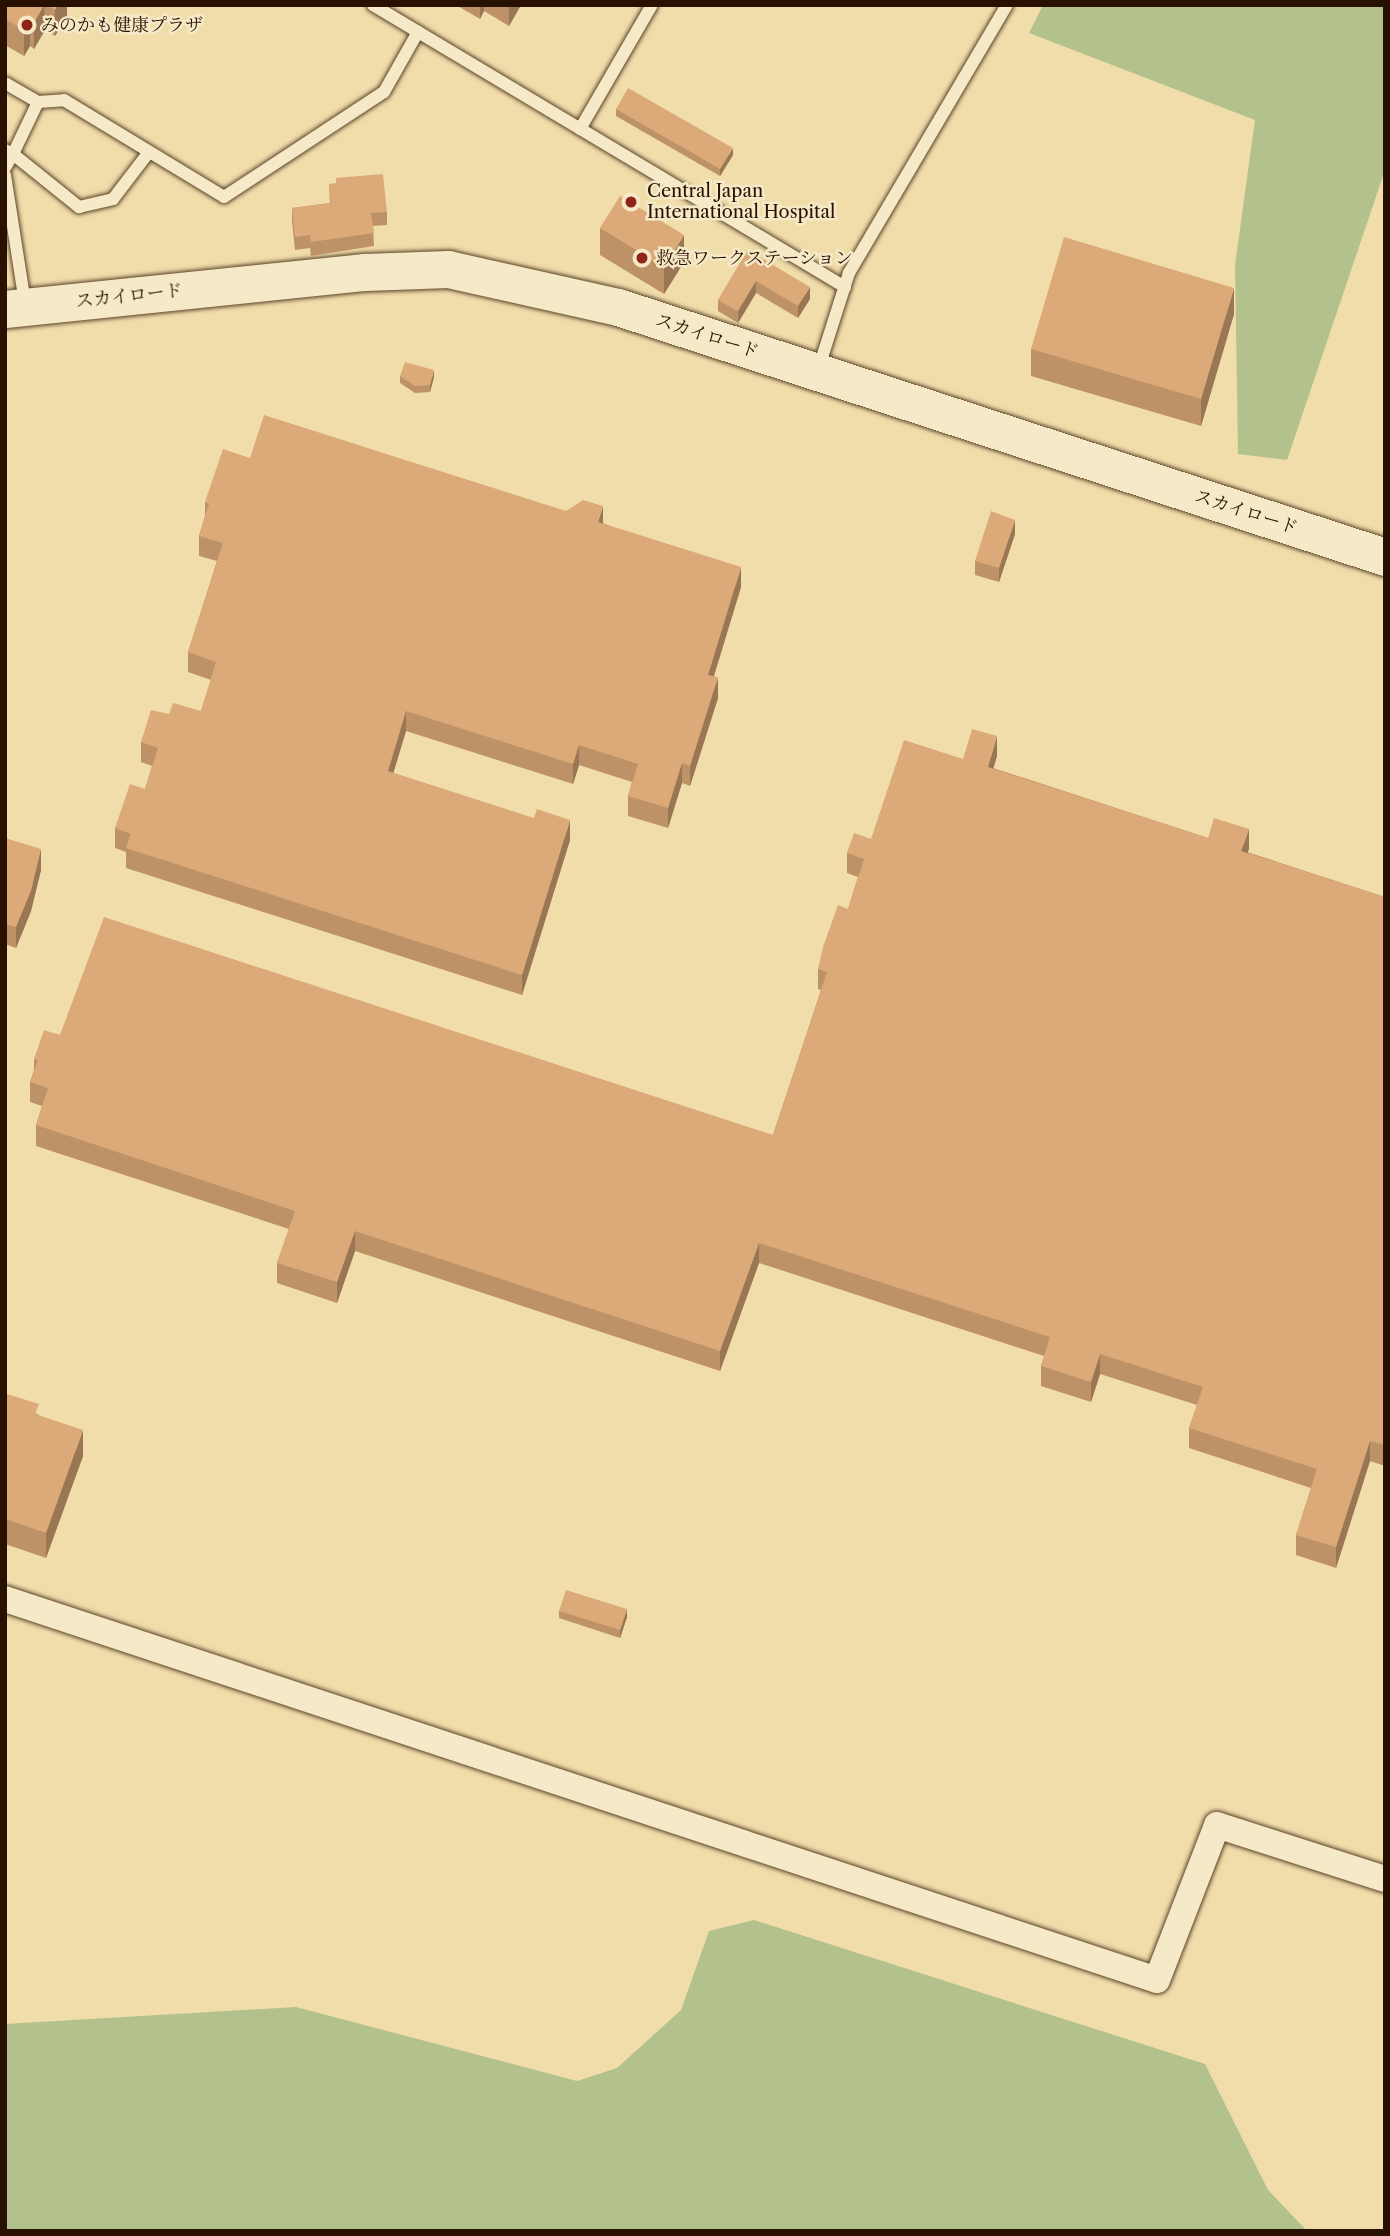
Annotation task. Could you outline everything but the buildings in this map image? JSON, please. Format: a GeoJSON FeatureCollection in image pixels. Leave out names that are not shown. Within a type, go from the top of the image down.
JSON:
{"type":"FeatureCollection","features":[{"type":"Feature","properties":{"kind":"street","name":"スカイロード"},"geometry":{"type":"LineString","coordinates":[[15,308],[365,272],[448,269],[618,307],[1385,557]]}},
{"type":"Feature","properties":{"kind":"street"},"geometry":{"type":"LineString","coordinates":[[5,1600],[1157,1980],[1217,1825],[1385,1879]]}},
{"type":"Feature","properties":{"kind":"lane"},"geometry":{"type":"LineString","coordinates":[[373,5],[845,287]]}},
{"type":"Feature","properties":{"kind":"lane"},"geometry":{"type":"LineString","coordinates":[[580,128],[652,5]]}},
{"type":"Feature","properties":{"kind":"lane"},"geometry":{"type":"LineString","coordinates":[[818,372],[845,287],[1007,5]]}},
{"type":"Feature","properties":{"kind":"lane"},"geometry":{"type":"LineString","coordinates":[[5,83],[38,102],[64,100],[223,197],[384,92],[418,32]]}},
{"type":"Feature","properties":{"kind":"lane"},"geometry":{"type":"LineString","coordinates":[[5,168],[9,152],[38,102]]}},
{"type":"Feature","properties":{"kind":"lane"},"geometry":{"type":"LineString","coordinates":[[9,152],[79,207],[113,199],[149,152]]}},
{"type":"Feature","properties":{"kind":"lane"},"geometry":{"type":"LineString","coordinates":[[5,175],[15,308]]}},
{"type":"Feature","properties":{"kind":"green space"},"geometry":{"type":"Polygon","coordinates":[[[1043,5],[1385,5],[1385,170],[1287,460],[1238,454],[1235,265],[1255,120],[1029,33],[1043,5]]]}},
{"type":"Feature","properties":{"kind":"green space"},"geometry":{"type":"Polygon","coordinates":[[[754,1920],[1205,2064],[1268,2190],[1307,2231],[5,2231],[5,2024],[296,2007],[577,2081],[617,2068],[681,2010],[709,1931],[754,1920]]]}},
{"type":"Feature","properties":{"kind":"place","name":"みのかも健康プラザ"},"geometry":{"type":"Point","coordinates":[27,25]}},
{"type":"Feature","properties":{"kind":"place","name":"Central Japan International Hospital"},"geometry":{"type":"Point","coordinates":[631,202]}},
{"type":"Feature","properties":{"kind":"place","name":"救急ワークステーション"},"geometry":{"type":"Point","coordinates":[642,258]}}]}
